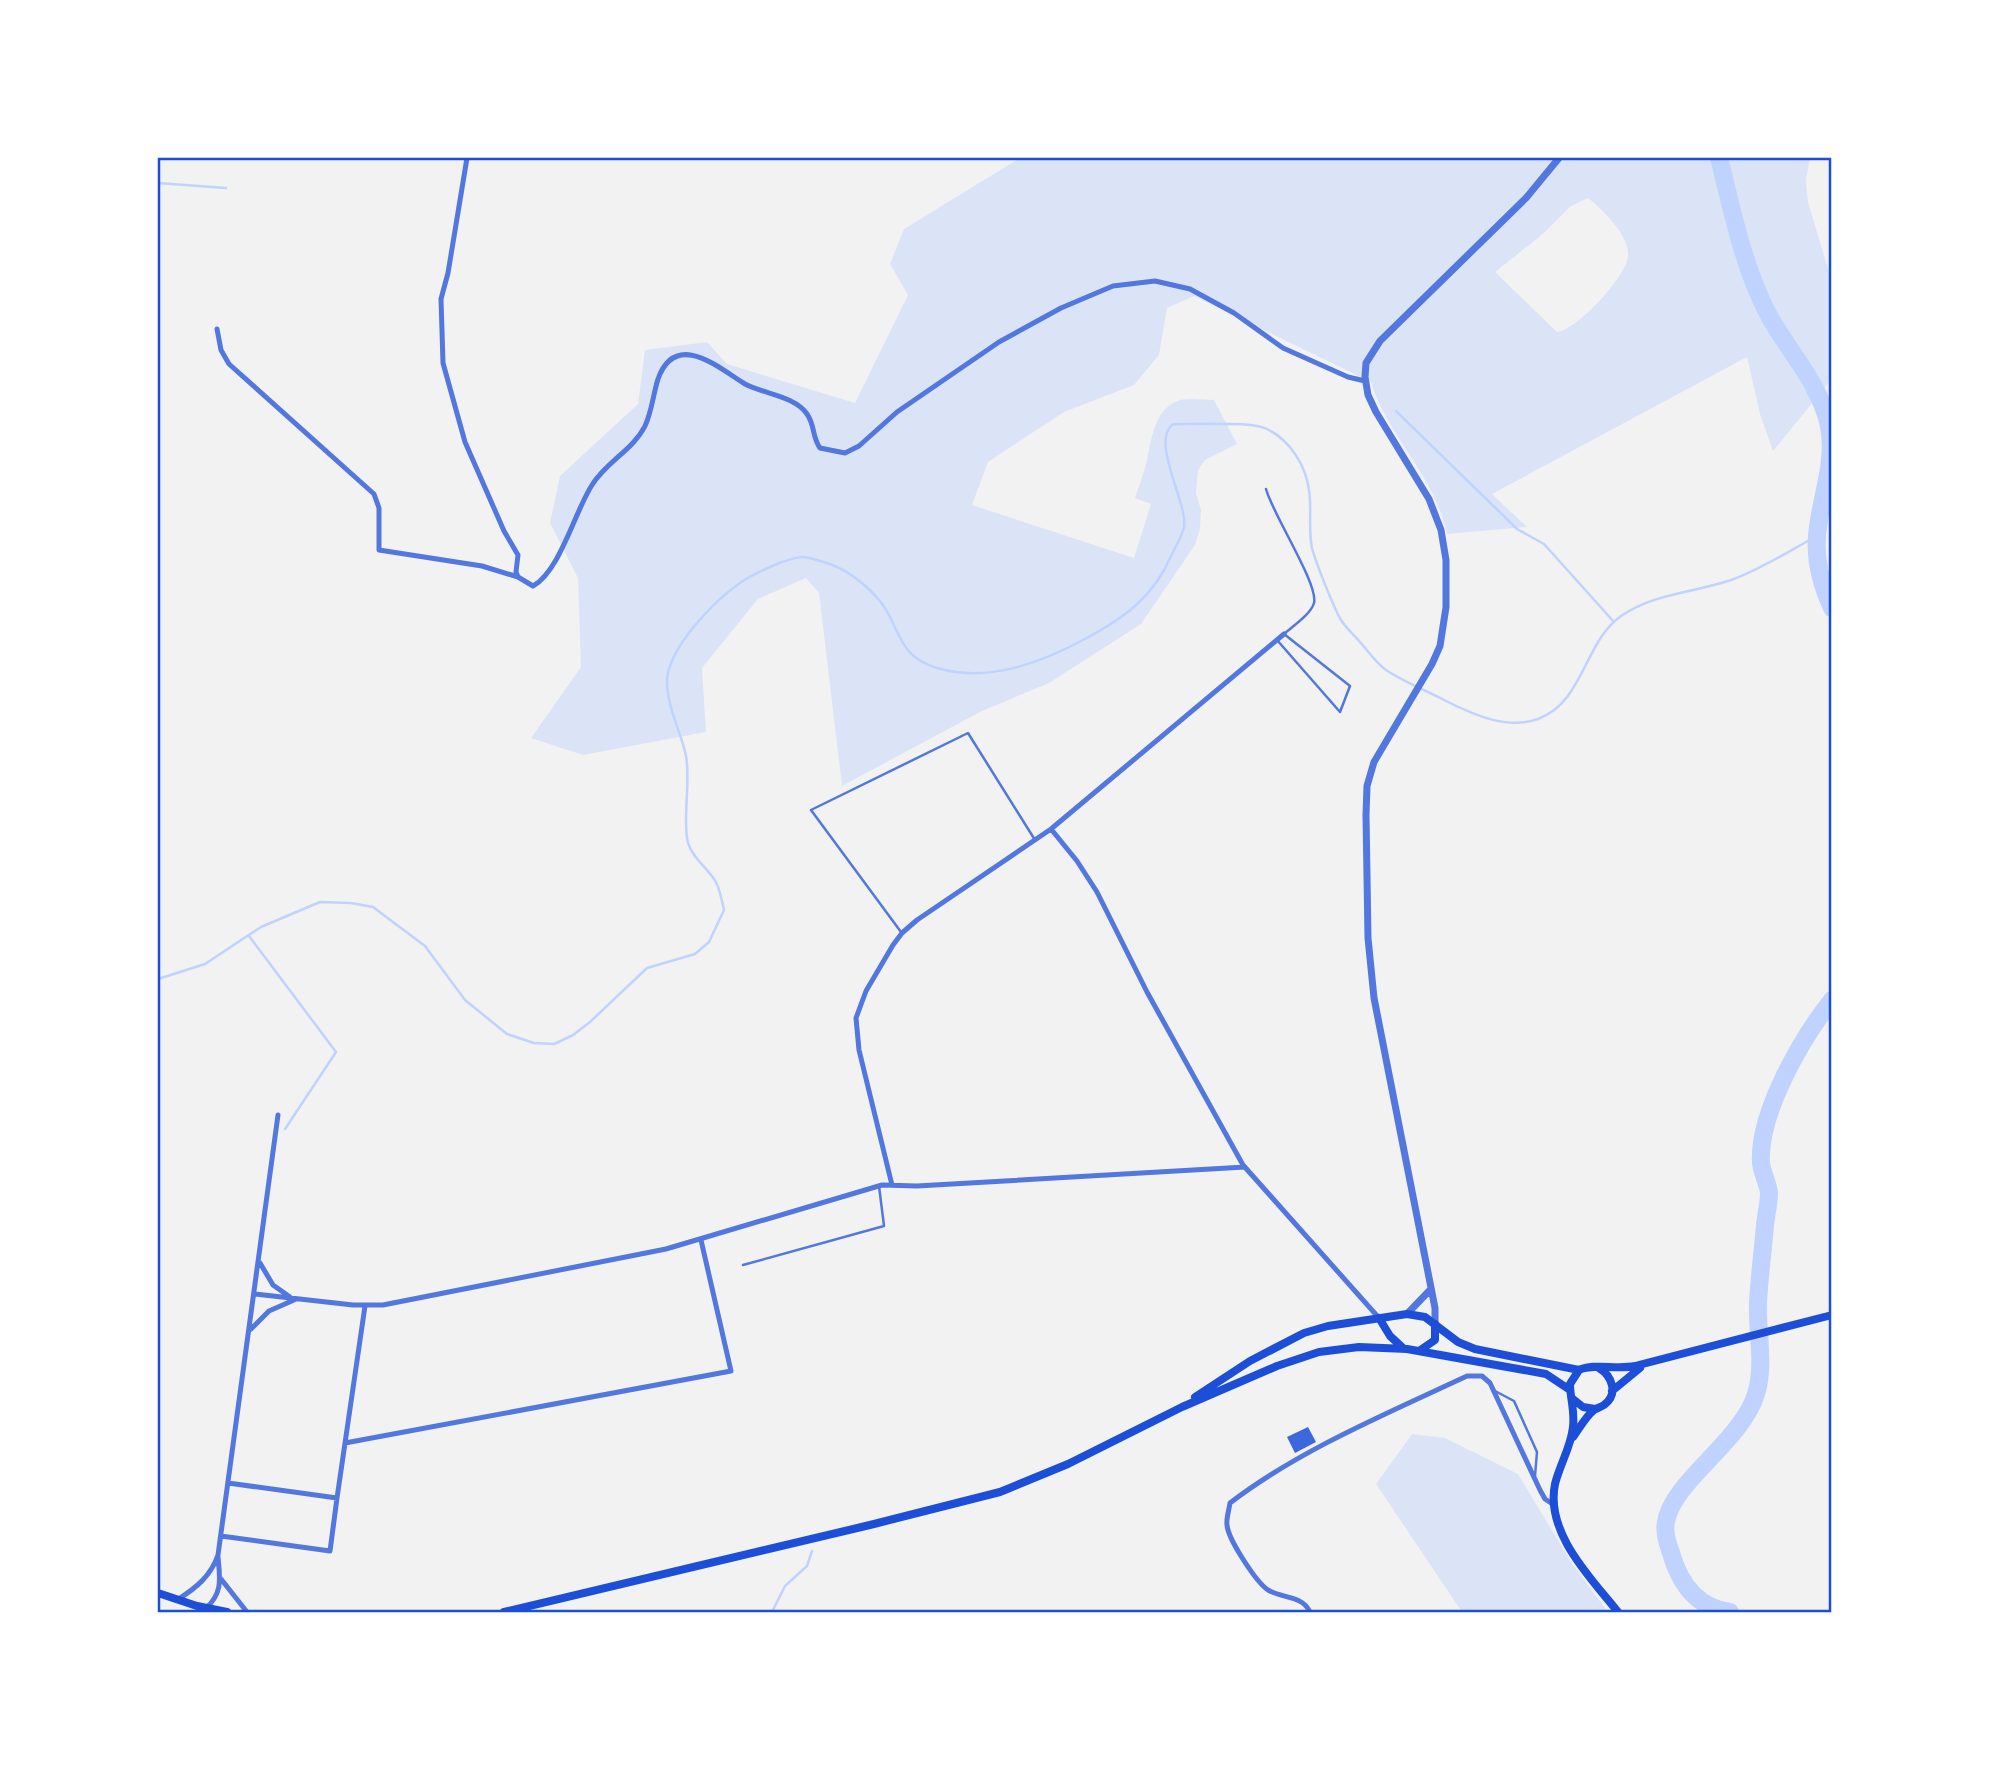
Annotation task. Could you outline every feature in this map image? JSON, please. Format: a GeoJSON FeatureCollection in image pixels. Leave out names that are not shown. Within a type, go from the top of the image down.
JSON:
{"type":"FeatureCollection","features":[{"type":"Feature","properties":{"kind":"main road"},"geometry":{"type":"LineString","coordinates":[[1181,1407],[1239,1367],[1293,1337],[1321,1327],[1407,1314],[1421,1316],[1458,1342],[1475,1349],[1580,1370]]}},
{"type":"Feature","properties":{"kind":"main road"},"geometry":{"type":"LineString","coordinates":[[1572,1440],[1573,1399],[1570,1390],[1572,1378],[1580,1370],[1592,1366],[1622,1368],[1649,1363],[1832,1315]]}},
{"type":"Feature","properties":{"kind":"main road"},"geometry":{"type":"LineString","coordinates":[[1379,1318],[1390,1336],[1403,1349]]}},
{"type":"Feature","properties":{"kind":"main road"},"geometry":{"type":"LineString","coordinates":[[1419,1352],[1434,1342],[1435,1324]]}},
{"type":"Feature","properties":{"kind":"main road"},"geometry":{"type":"LineString","coordinates":[[504,1612],[992,1494],[1055,1471],[1181,1407],[1277,1366],[1319,1352],[1359,1347],[1403,1349],[1546,1374],[1570,1390]]}},
{"type":"Feature","properties":{"kind":"main road"},"geometry":{"type":"LineString","coordinates":[[1618,1612],[1572,1551],[1560,1528],[1554,1505],[1555,1484],[1572,1440],[1595,1409],[1606,1403],[1612,1391],[1633,1372],[1649,1363]]}},
{"type":"Feature","properties":{"kind":"main road"},"geometry":{"type":"LineString","coordinates":[[1599,1368],[1610,1377],[1612,1391]]}},
{"type":"Feature","properties":{"kind":"main road"},"geometry":{"type":"LineString","coordinates":[[1573,1399],[1583,1407],[1595,1409]]}},
{"type":"Feature","properties":{"kind":"main road"},"geometry":{"type":"LineString","coordinates":[[158,1593],[227,1612]]}},
{"type":"Feature","properties":{"kind":"street"},"geometry":{"type":"LineString","coordinates":[[467,158],[448,273],[441,299],[443,363],[465,443],[504,531],[518,555],[518,577]]}},
{"type":"Feature","properties":{"kind":"street"},"geometry":{"type":"LineString","coordinates":[[1435,1324],[1435,1308],[1375,1008],[1368,938],[1366,826],[1367,786],[1376,758],[1432,664],[1441,640],[1446,607],[1446,560],[1441,530],[1425,491],[1371,403],[1365,381],[1366,363],[1380,341],[1526,198],[1559,158]]}},
{"type":"Feature","properties":{"kind":"street"},"geometry":{"type":"LineString","coordinates":[[217,329],[221,350],[229,364],[374,494],[379,508],[379,550],[482,566],[518,577],[533,586],[540,582],[560,551],[592,485],[644,427],[652,409],[658,379],[665,366],[673,359],[686,355],[710,360],[746,384],[794,403],[807,413],[814,439],[820,448],[845,453],[859,446],[897,412],[999,342],[1061,308],[1112,286],[1155,281],[1190,289],[1234,313],[1283,348],[1348,377],[1365,381]]}},
{"type":"Feature","properties":{"kind":"street"},"geometry":{"type":"LineString","coordinates":[[892,1185],[859,1050],[856,1027],[866,990],[902,933],[1051,829],[1284,634]]}},
{"type":"Feature","properties":{"kind":"street"},"geometry":{"type":"LineString","coordinates":[[1051,829],[1072,854],[1097,892],[1146,992],[1245,1167],[1379,1318]]}},
{"type":"Feature","properties":{"kind":"street"},"geometry":{"type":"LineString","coordinates":[[177,1600],[209,1575],[218,1555],[278,1115]]}},
{"type":"Feature","properties":{"kind":"street"},"geometry":{"type":"LineString","coordinates":[[254,1294],[365,1306],[383,1305],[610,1261],[701,1240],[879,1186],[1245,1167]]}},
{"type":"Feature","properties":{"kind":"street"},"geometry":{"type":"LineString","coordinates":[[345,1443],[731,1371],[701,1240]]}},
{"type":"Feature","properties":{"kind":"street"},"geometry":{"type":"LineString","coordinates":[[259,1261],[273,1285],[297,1300]]}},
{"type":"Feature","properties":{"kind":"street"},"geometry":{"type":"LineString","coordinates":[[1407,1314],[1430,1290]]}},
{"type":"Feature","properties":{"kind":"street"},"geometry":{"type":"LineString","coordinates":[[249,1331],[269,1311],[297,1300]]}},
{"type":"Feature","properties":{"kind":"street"},"geometry":{"type":"LineString","coordinates":[[221,1536],[330,1550],[365,1306]]}},
{"type":"Feature","properties":{"kind":"street"},"geometry":{"type":"LineString","coordinates":[[1310,1612],[1306,1604],[1296,1598],[1266,1589],[1250,1572],[1227,1526],[1230,1503],[1248,1489],[1346,1433],[1467,1376],[1482,1376],[1488,1380],[1545,1499],[1554,1505]]}},
{"type":"Feature","properties":{"kind":"street"},"geometry":{"type":"LineString","coordinates":[[228,1483],[337,1498]]}},
{"type":"Feature","properties":{"kind":"street"},"geometry":{"type":"LineString","coordinates":[[206,1608],[216,1596],[221,1579],[218,1555]]}},
{"type":"Feature","properties":{"kind":"street"},"geometry":{"type":"LineString","coordinates":[[221,1579],[247,1612]]}},
{"type":"Feature","properties":{"kind":"lane"},"geometry":{"type":"LineString","coordinates":[[1265,489],[1306,574],[1315,599],[1311,608],[1284,634],[1350,686],[1340,712],[1277,640]]}},
{"type":"Feature","properties":{"kind":"lane"},"geometry":{"type":"LineString","coordinates":[[902,933],[811,810],[968,733],[1035,840]]}},
{"type":"Feature","properties":{"kind":"lane"},"geometry":{"type":"LineString","coordinates":[[743,1265],[884,1226],[879,1186]]}},
{"type":"Feature","properties":{"kind":"lane"},"geometry":{"type":"LineString","coordinates":[[1495,1391],[1514,1401],[1537,1451],[1535,1479]]}},
{"type":"Feature","properties":{"kind":"shaded area"},"geometry":{"type":"Polygon","coordinates":[[[1020,158],[1810,158],[1806,180],[1808,202],[1831,279],[1831,380],[1773,451],[1760,414],[1747,357],[1492,494],[1527,527],[1447,534],[1432,494],[1388,421],[1371,382],[1194,296],[1167,308],[1159,355],[1134,385],[1064,412],[988,462],[972,505],[1134,558],[1151,504],[1135,498],[1158,420],[1168,407],[1179,400],[1214,400],[1237,444],[1205,460],[1198,470],[1196,493],[1201,510],[1200,529],[1195,545],[1141,624],[1049,683],[980,712],[842,786],[819,593],[806,578],[758,599],[702,668],[706,732],[583,755],[531,738],[581,667],[578,578],[550,523],[560,476],[638,404],[645,350],[707,342],[727,364],[855,403],[908,295],[890,264],[904,229],[1020,158]],[[1588,198],[1571,206],[1544,233],[1495,272],[1557,332],[1577,322],[1588,312],[1611,288],[1626,264],[1628,255],[1624,239],[1614,223],[1588,198]]]}},
{"type":"Feature","properties":{"kind":"shaded area"},"geometry":{"type":"Polygon","coordinates":[[[1412,1434],[1445,1438],[1518,1474],[1573,1565],[1608,1612],[1462,1612],[1376,1484],[1412,1434]]]}},
{"type":"Feature","properties":{"kind":"building"},"geometry":{"type":"Polygon","coordinates":[[[1308,1427],[1316,1442],[1295,1453],[1287,1437],[1308,1427]]]}},
{"type":"Feature","properties":{"kind":"waterway"},"geometry":{"type":"LineString","coordinates":[[1719,158],[1750,273],[1766,310],[1818,395],[1829,426],[1830,454],[1819,522],[1817,554],[1820,573],[1832,608]]}},
{"type":"Feature","properties":{"kind":"waterway"},"geometry":{"type":"LineString","coordinates":[[158,183],[226,188]]}},
{"type":"Feature","properties":{"kind":"waterway"},"geometry":{"type":"LineString","coordinates":[[1396,411],[1517,529],[1544,544],[1614,622]]}},
{"type":"Feature","properties":{"kind":"waterway"},"geometry":{"type":"LineString","coordinates":[[158,979],[205,964],[261,927],[320,902],[351,903],[373,907],[425,946],[465,1000],[507,1034],[534,1043],[554,1044],[573,1035],[647,968],[695,954],[709,942],[724,910],[716,882],[693,854],[688,843],[686,756],[672,710],[667,681],[675,654],[706,613],[729,591],[753,575],[787,560],[805,557],[830,564],[863,584],[883,605],[905,647],[926,664],[956,672],[994,672],[1050,656],[1085,639],[1125,614],[1147,594],[1165,569],[1184,527],[1184,517],[1166,445],[1167,434],[1172,425],[1253,425],[1267,429],[1283,440],[1296,455],[1304,472],[1310,497],[1312,548],[1329,595],[1345,626],[1386,670],[1468,711],[1503,722],[1526,722],[1553,711],[1575,686],[1609,627],[1634,608],[1742,576],[1817,536]]}},
{"type":"Feature","properties":{"kind":"waterway"},"geometry":{"type":"LineString","coordinates":[[249,936],[336,1052],[285,1129]]}},
{"type":"Feature","properties":{"kind":"waterway"},"geometry":{"type":"LineString","coordinates":[[1730,1612],[1718,1610],[1699,1600],[1685,1584],[1669,1546],[1666,1522],[1671,1507],[1681,1492],[1737,1428],[1756,1394],[1760,1361],[1759,1294],[1769,1193],[1761,1163],[1762,1143],[1774,1099],[1784,1077],[1808,1034],[1832,1000]]}},
{"type":"Feature","properties":{"kind":"waterway"},"geometry":{"type":"LineString","coordinates":[[772,1612],[785,1586],[807,1566],[812,1551]]}}]}
